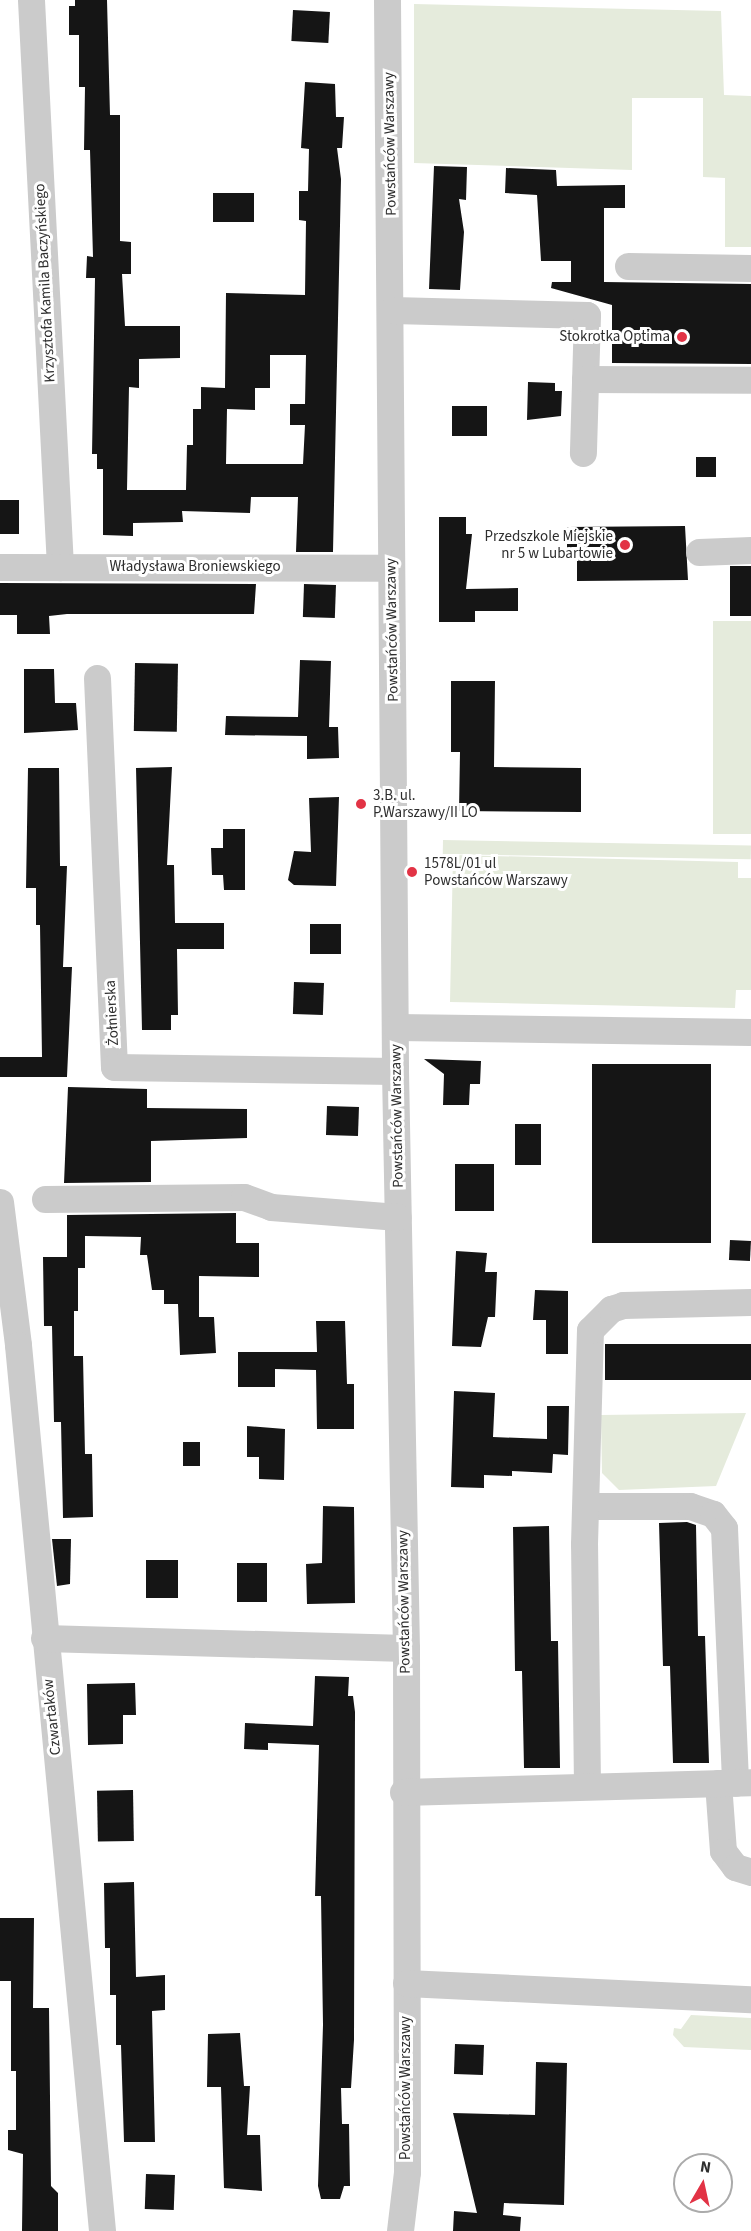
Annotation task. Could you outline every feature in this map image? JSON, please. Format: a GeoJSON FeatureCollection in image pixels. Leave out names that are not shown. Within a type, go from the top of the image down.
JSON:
{"type":"FeatureCollection","features":[{"type":"Feature","properties":{"kind":"street","name":"Krzysztofa Kamila Baczyńskiego"},"geometry":{"type":"LineString","coordinates":[[31,0],[60,567]]}},
{"type":"Feature","properties":{"kind":"street","name":"Powstańców Warszawy"},"geometry":{"type":"LineString","coordinates":[[387,0],[392,310],[390,568],[395,1071],[406,1648],[403,1792],[407,2172],[400,2231]]}},
{"type":"Feature","properties":{"kind":"street"},"geometry":{"type":"LineString","coordinates":[[628,267],[751,268]]}},
{"type":"Feature","properties":{"kind":"street"},"geometry":{"type":"LineString","coordinates":[[392,310],[587,315],[583,453]]}},
{"type":"Feature","properties":{"kind":"street"},"geometry":{"type":"LineString","coordinates":[[585,379],[751,380]]}},
{"type":"Feature","properties":{"kind":"street"},"geometry":{"type":"LineString","coordinates":[[699,552],[751,550]]}},
{"type":"Feature","properties":{"kind":"street","name":"Władysława Broniewskiego"},"geometry":{"type":"LineString","coordinates":[[0,567],[390,568]]}},
{"type":"Feature","properties":{"kind":"street","name":"Żołnierska"},"geometry":{"type":"LineString","coordinates":[[97,678],[114,1067],[395,1071]]}},
{"type":"Feature","properties":{"kind":"street"},"geometry":{"type":"LineString","coordinates":[[396,1027],[751,1032]]}},
{"type":"Feature","properties":{"kind":"street"},"geometry":{"type":"LineString","coordinates":[[45,1199],[244,1197],[271,1207],[398,1217]]}},
{"type":"Feature","properties":{"kind":"street","name":"Czwartaków"},"geometry":{"type":"LineString","coordinates":[[0,1203],[18,1345],[102,2231]]}},
{"type":"Feature","properties":{"kind":"street"},"geometry":{"type":"LineString","coordinates":[[587,1786],[584,1544],[588,1506],[586,1343],[597,1319],[623,1305],[751,1302]]}},
{"type":"Feature","properties":{"kind":"street"},"geometry":{"type":"LineString","coordinates":[[588,1506],[690,1506],[713,1514],[724,1528],[735,1783],[723,1851],[735,1867],[751,1872]]}},
{"type":"Feature","properties":{"kind":"street"},"geometry":{"type":"LineString","coordinates":[[44,1638],[406,1648]]}},
{"type":"Feature","properties":{"kind":"street"},"geometry":{"type":"LineString","coordinates":[[403,1792],[735,1783]]}},
{"type":"Feature","properties":{"kind":"street"},"geometry":{"type":"LineString","coordinates":[[406,1983],[751,1999]]}},
{"type":"Feature","properties":{"kind":"green space"},"geometry":{"type":"Polygon","coordinates":[[[414,4],[721,11],[724,95],[751,96],[751,247],[725,247],[725,178],[703,177],[703,98],[632,98],[632,170],[414,163],[414,4]]]}},
{"type":"Feature","properties":{"kind":"green space"},"geometry":{"type":"Polygon","coordinates":[[[713,621],[751,621],[751,834],[713,834],[713,621]]]}},
{"type":"Feature","properties":{"kind":"green space"},"geometry":{"type":"Polygon","coordinates":[[[443,840],[751,845],[751,859],[443,854],[443,840]]]}},
{"type":"Feature","properties":{"kind":"green space"},"geometry":{"type":"Polygon","coordinates":[[[453,855],[738,862],[738,878],[751,878],[751,990],[736,990],[735,1008],[450,1002],[453,855]]]}},
{"type":"Feature","properties":{"kind":"green space"},"geometry":{"type":"Polygon","coordinates":[[[746,1413],[716,1486],[619,1490],[602,1473],[601,1415],[746,1413]]]}},
{"type":"Feature","properties":{"kind":"green space"},"geometry":{"type":"Polygon","coordinates":[[[691,2015],[751,2018],[751,2050],[684,2047],[673,2035],[674,2028],[681,2029],[691,2015]]]}},
{"type":"Feature","properties":{"kind":"building"},"geometry":{"type":"Polygon","coordinates":[[[75,0],[107,0],[110,115],[120,115],[120,241],[131,242],[131,274],[122,274],[125,326],[180,326],[180,358],[139,359],[139,388],[129,387],[127,490],[186,490],[187,445],[193,445],[193,409],[201,409],[201,387],[225,388],[226,293],[305,295],[306,221],[299,220],[299,191],[308,191],[309,149],[301,148],[305,82],[335,84],[336,117],[344,117],[342,148],[337,148],[341,179],[333,552],[296,552],[298,497],[251,497],[250,513],[182,511],[183,522],[133,523],[133,536],[103,535],[103,469],[97,469],[97,454],[92,454],[95,278],[86,278],[87,256],[93,257],[90,150],[84,150],[85,87],[79,87],[79,35],[69,35],[69,6],[75,6],[75,0]],[[270,355],[270,388],[255,388],[255,410],[227,409],[226,464],[303,464],[305,425],[290,425],[290,404],[305,404],[306,355],[270,355]]]}},
{"type":"Feature","properties":{"kind":"building"},"geometry":{"type":"Polygon","coordinates":[[[293,10],[330,12],[328,43],[291,41],[293,10]]]}},
{"type":"Feature","properties":{"kind":"building"},"geometry":{"type":"Polygon","coordinates":[[[434,166],[467,167],[466,200],[459,199],[464,232],[460,290],[429,289],[434,166]]]}},
{"type":"Feature","properties":{"kind":"building"},"geometry":{"type":"Polygon","coordinates":[[[506,168],[556,170],[557,186],[625,185],[625,208],[604,208],[604,282],[751,284],[751,364],[612,363],[612,305],[551,288],[552,282],[571,282],[571,261],[541,261],[537,195],[505,193],[506,168]]]}},
{"type":"Feature","properties":{"kind":"building"},"geometry":{"type":"Polygon","coordinates":[[[213,193],[254,193],[254,222],[213,222],[213,193]]]}},
{"type":"Feature","properties":{"kind":"building"},"geometry":{"type":"Polygon","coordinates":[[[528,382],[555,383],[555,391],[562,391],[561,416],[527,420],[528,382]]]}},
{"type":"Feature","properties":{"kind":"building"},"geometry":{"type":"Polygon","coordinates":[[[452,406],[487,406],[487,436],[452,436],[452,406]]]}},
{"type":"Feature","properties":{"kind":"building"},"geometry":{"type":"Polygon","coordinates":[[[696,457],[716,457],[716,477],[696,477],[696,457]]]}},
{"type":"Feature","properties":{"kind":"building"},"geometry":{"type":"Polygon","coordinates":[[[0,500],[19,500],[19,534],[0,534],[0,500]]]}},
{"type":"Feature","properties":{"kind":"building"},"geometry":{"type":"Polygon","coordinates":[[[439,517],[466,517],[466,534],[472,534],[466,589],[518,588],[518,611],[475,611],[475,622],[439,622],[439,517]]]}},
{"type":"Feature","properties":{"kind":"building"},"geometry":{"type":"Polygon","coordinates":[[[685,526],[688,580],[577,581],[577,549],[567,549],[567,527],[685,526]]]}},
{"type":"Feature","properties":{"kind":"building"},"geometry":{"type":"Polygon","coordinates":[[[730,566],[751,566],[751,616],[730,616],[730,566]]]}},
{"type":"Feature","properties":{"kind":"building"},"geometry":{"type":"Polygon","coordinates":[[[0,583],[256,584],[254,614],[67,614],[49,616],[50,634],[17,634],[17,615],[0,615],[0,583]]]}},
{"type":"Feature","properties":{"kind":"building"},"geometry":{"type":"Polygon","coordinates":[[[304,584],[336,585],[335,618],[303,617],[304,584]]]}},
{"type":"Feature","properties":{"kind":"building"},"geometry":{"type":"Polygon","coordinates":[[[300,660],[331,661],[329,727],[338,727],[339,758],[307,759],[307,736],[225,735],[226,716],[298,717],[300,660]]]}},
{"type":"Feature","properties":{"kind":"building"},"geometry":{"type":"Polygon","coordinates":[[[135,663],[178,664],[177,732],[134,731],[135,663]]]}},
{"type":"Feature","properties":{"kind":"building"},"geometry":{"type":"Polygon","coordinates":[[[24,669],[54,669],[55,703],[76,703],[78,730],[24,733],[24,669]]]}},
{"type":"Feature","properties":{"kind":"building"},"geometry":{"type":"Polygon","coordinates":[[[451,681],[495,681],[494,767],[581,768],[581,812],[459,811],[460,752],[451,752],[451,681]]]}},
{"type":"Feature","properties":{"kind":"building"},"geometry":{"type":"Polygon","coordinates":[[[172,767],[167,865],[174,865],[175,923],[224,923],[224,949],[177,949],[178,1015],[171,1015],[171,1030],[142,1030],[136,768],[172,767]]]}},
{"type":"Feature","properties":{"kind":"building"},"geometry":{"type":"Polygon","coordinates":[[[28,768],[59,768],[60,866],[67,866],[63,967],[72,967],[67,1077],[0,1077],[0,1057],[42,1057],[40,925],[36,925],[36,888],[26,888],[28,768]]]}},
{"type":"Feature","properties":{"kind":"building"},"geometry":{"type":"Polygon","coordinates":[[[339,797],[336,886],[294,885],[288,880],[294,851],[311,852],[309,798],[339,797]]]}},
{"type":"Feature","properties":{"kind":"building"},"geometry":{"type":"Polygon","coordinates":[[[223,829],[245,829],[245,890],[224,890],[223,875],[212,875],[211,848],[223,848],[223,829]]]}},
{"type":"Feature","properties":{"kind":"building"},"geometry":{"type":"Polygon","coordinates":[[[310,924],[341,924],[341,954],[310,954],[310,924]]]}},
{"type":"Feature","properties":{"kind":"building"},"geometry":{"type":"Polygon","coordinates":[[[294,982],[324,983],[323,1015],[293,1014],[294,982]]]}},
{"type":"Feature","properties":{"kind":"building"},"geometry":{"type":"Polygon","coordinates":[[[424,1059],[481,1061],[480,1084],[470,1084],[469,1105],[443,1105],[444,1074],[424,1059]]]}},
{"type":"Feature","properties":{"kind":"building"},"geometry":{"type":"Polygon","coordinates":[[[592,1064],[711,1064],[711,1243],[592,1243],[592,1064]]]}},
{"type":"Feature","properties":{"kind":"building"},"geometry":{"type":"Polygon","coordinates":[[[68,1087],[147,1089],[147,1108],[247,1109],[247,1138],[151,1141],[151,1182],[64,1183],[68,1087]]]}},
{"type":"Feature","properties":{"kind":"building"},"geometry":{"type":"Polygon","coordinates":[[[327,1106],[359,1107],[358,1136],[326,1135],[327,1106]]]}},
{"type":"Feature","properties":{"kind":"building"},"geometry":{"type":"Polygon","coordinates":[[[515,1124],[541,1124],[541,1165],[515,1165],[515,1124]]]}},
{"type":"Feature","properties":{"kind":"building"},"geometry":{"type":"Polygon","coordinates":[[[455,1164],[494,1164],[494,1211],[455,1211],[455,1164]]]}},
{"type":"Feature","properties":{"kind":"building"},"geometry":{"type":"Polygon","coordinates":[[[236,1213],[236,1243],[259,1243],[259,1277],[199,1276],[199,1317],[214,1317],[216,1353],[180,1355],[178,1304],[164,1304],[164,1290],[152,1290],[147,1255],[140,1255],[141,1237],[85,1236],[85,1268],[78,1268],[78,1311],[74,1311],[74,1356],[83,1356],[85,1454],[92,1454],[93,1517],[63,1518],[61,1422],[54,1422],[52,1326],[44,1326],[43,1257],[67,1257],[67,1215],[236,1213]]]}},
{"type":"Feature","properties":{"kind":"building"},"geometry":{"type":"Polygon","coordinates":[[[730,1240],[751,1241],[750,1261],[729,1260],[730,1240]]]}},
{"type":"Feature","properties":{"kind":"building"},"geometry":{"type":"Polygon","coordinates":[[[456,1251],[487,1253],[485,1272],[497,1272],[495,1317],[488,1317],[481,1347],[452,1346],[456,1251]]]}},
{"type":"Feature","properties":{"kind":"building"},"geometry":{"type":"Polygon","coordinates":[[[535,1290],[568,1291],[568,1354],[546,1354],[546,1320],[533,1320],[535,1290]]]}},
{"type":"Feature","properties":{"kind":"building"},"geometry":{"type":"Polygon","coordinates":[[[316,1321],[345,1321],[347,1384],[354,1384],[354,1429],[317,1429],[316,1370],[275,1369],[275,1387],[238,1387],[238,1352],[317,1352],[316,1321]]]}},
{"type":"Feature","properties":{"kind":"building"},"geometry":{"type":"Polygon","coordinates":[[[605,1344],[751,1344],[751,1380],[605,1380],[605,1344]]]}},
{"type":"Feature","properties":{"kind":"building"},"geometry":{"type":"Polygon","coordinates":[[[454,1391],[495,1393],[493,1437],[547,1439],[547,1406],[569,1406],[568,1455],[553,1454],[552,1473],[512,1471],[512,1476],[484,1475],[484,1488],[451,1487],[454,1391]]]}},
{"type":"Feature","properties":{"kind":"building"},"geometry":{"type":"Polygon","coordinates":[[[247,1426],[285,1429],[284,1480],[259,1479],[259,1457],[247,1457],[247,1426]]]}},
{"type":"Feature","properties":{"kind":"building"},"geometry":{"type":"Polygon","coordinates":[[[183,1442],[200,1442],[200,1466],[183,1466],[183,1442]]]}},
{"type":"Feature","properties":{"kind":"building"},"geometry":{"type":"Polygon","coordinates":[[[323,1506],[354,1507],[355,1603],[307,1604],[306,1564],[322,1563],[323,1506]]]}},
{"type":"Feature","properties":{"kind":"building"},"geometry":{"type":"Polygon","coordinates":[[[687,1522],[696,1525],[698,1636],[705,1636],[709,1763],[673,1763],[670,1666],[663,1666],[659,1523],[687,1522]]]}},
{"type":"Feature","properties":{"kind":"building"},"geometry":{"type":"Polygon","coordinates":[[[549,1526],[551,1641],[558,1641],[560,1768],[524,1768],[522,1671],[515,1671],[513,1527],[549,1526]]]}},
{"type":"Feature","properties":{"kind":"building"},"geometry":{"type":"Polygon","coordinates":[[[52,1539],[71,1539],[70,1584],[57,1586],[52,1539]]]}},
{"type":"Feature","properties":{"kind":"building"},"geometry":{"type":"Polygon","coordinates":[[[146,1560],[178,1560],[178,1598],[146,1598],[146,1560]]]}},
{"type":"Feature","properties":{"kind":"building"},"geometry":{"type":"Polygon","coordinates":[[[237,1563],[267,1563],[267,1602],[237,1602],[237,1563]]]}},
{"type":"Feature","properties":{"kind":"building"},"geometry":{"type":"Polygon","coordinates":[[[315,1676],[349,1677],[348,1696],[353,1696],[355,1712],[354,2040],[351,2088],[341,2088],[342,2124],[349,2124],[350,2186],[344,2186],[340,2199],[321,2199],[318,2186],[323,2025],[321,1896],[315,1896],[319,1745],[268,1743],[268,1750],[244,1749],[245,1723],[313,1726],[315,1676]]]}},
{"type":"Feature","properties":{"kind":"building"},"geometry":{"type":"Polygon","coordinates":[[[135,1683],[136,1715],[123,1715],[123,1744],[88,1745],[87,1684],[135,1683]]]}},
{"type":"Feature","properties":{"kind":"building"},"geometry":{"type":"Polygon","coordinates":[[[133,1790],[134,1841],[98,1842],[97,1791],[133,1790]]]}},
{"type":"Feature","properties":{"kind":"building"},"geometry":{"type":"Polygon","coordinates":[[[134,1882],[136,1977],[165,1975],[165,2010],[152,2011],[155,2142],[124,2142],[121,2045],[116,2045],[116,1995],[110,1995],[110,1948],[105,1948],[104,1883],[134,1882]]]}},
{"type":"Feature","properties":{"kind":"building"},"geometry":{"type":"Polygon","coordinates":[[[0,1918],[34,1918],[33,2008],[49,2008],[51,2186],[58,2193],[58,2231],[22,2231],[23,2154],[8,2150],[8,2130],[16,2130],[16,2071],[11,2071],[11,1981],[0,1981],[0,1918]]]}},
{"type":"Feature","properties":{"kind":"building"},"geometry":{"type":"Polygon","coordinates":[[[240,2033],[244,2086],[250,2086],[247,2135],[260,2135],[262,2191],[224,2188],[221,2087],[207,2087],[208,2034],[240,2033]]]}},
{"type":"Feature","properties":{"kind":"building"},"geometry":{"type":"Polygon","coordinates":[[[455,2044],[484,2045],[483,2075],[454,2074],[455,2044]]]}},
{"type":"Feature","properties":{"kind":"building"},"geometry":{"type":"Polygon","coordinates":[[[536,2062],[567,2063],[564,2205],[504,2203],[503,2215],[521,2217],[520,2231],[453,2231],[454,2211],[477,2213],[453,2113],[535,2115],[536,2062]]]}},
{"type":"Feature","properties":{"kind":"building"},"geometry":{"type":"Polygon","coordinates":[[[146,2174],[175,2175],[174,2210],[145,2209],[146,2174]]]}},
{"type":"Feature","properties":{"kind":"place","name":"Stokrotka Optima"},"geometry":{"type":"Point","coordinates":[682,337]}},
{"type":"Feature","properties":{"kind":"place","name":"Przedszkole Miejskie nr 5 w Lubartowie"},"geometry":{"type":"Point","coordinates":[625,545]}},
{"type":"Feature","properties":{"kind":"place","name":"3.B. ul. P.Warszawy/II LO"},"geometry":{"type":"Point","coordinates":[361,804]}},
{"type":"Feature","properties":{"kind":"place","name":"1578L/01 ul Powstańców Warszawy"},"geometry":{"type":"Point","coordinates":[412,872]}}]}
